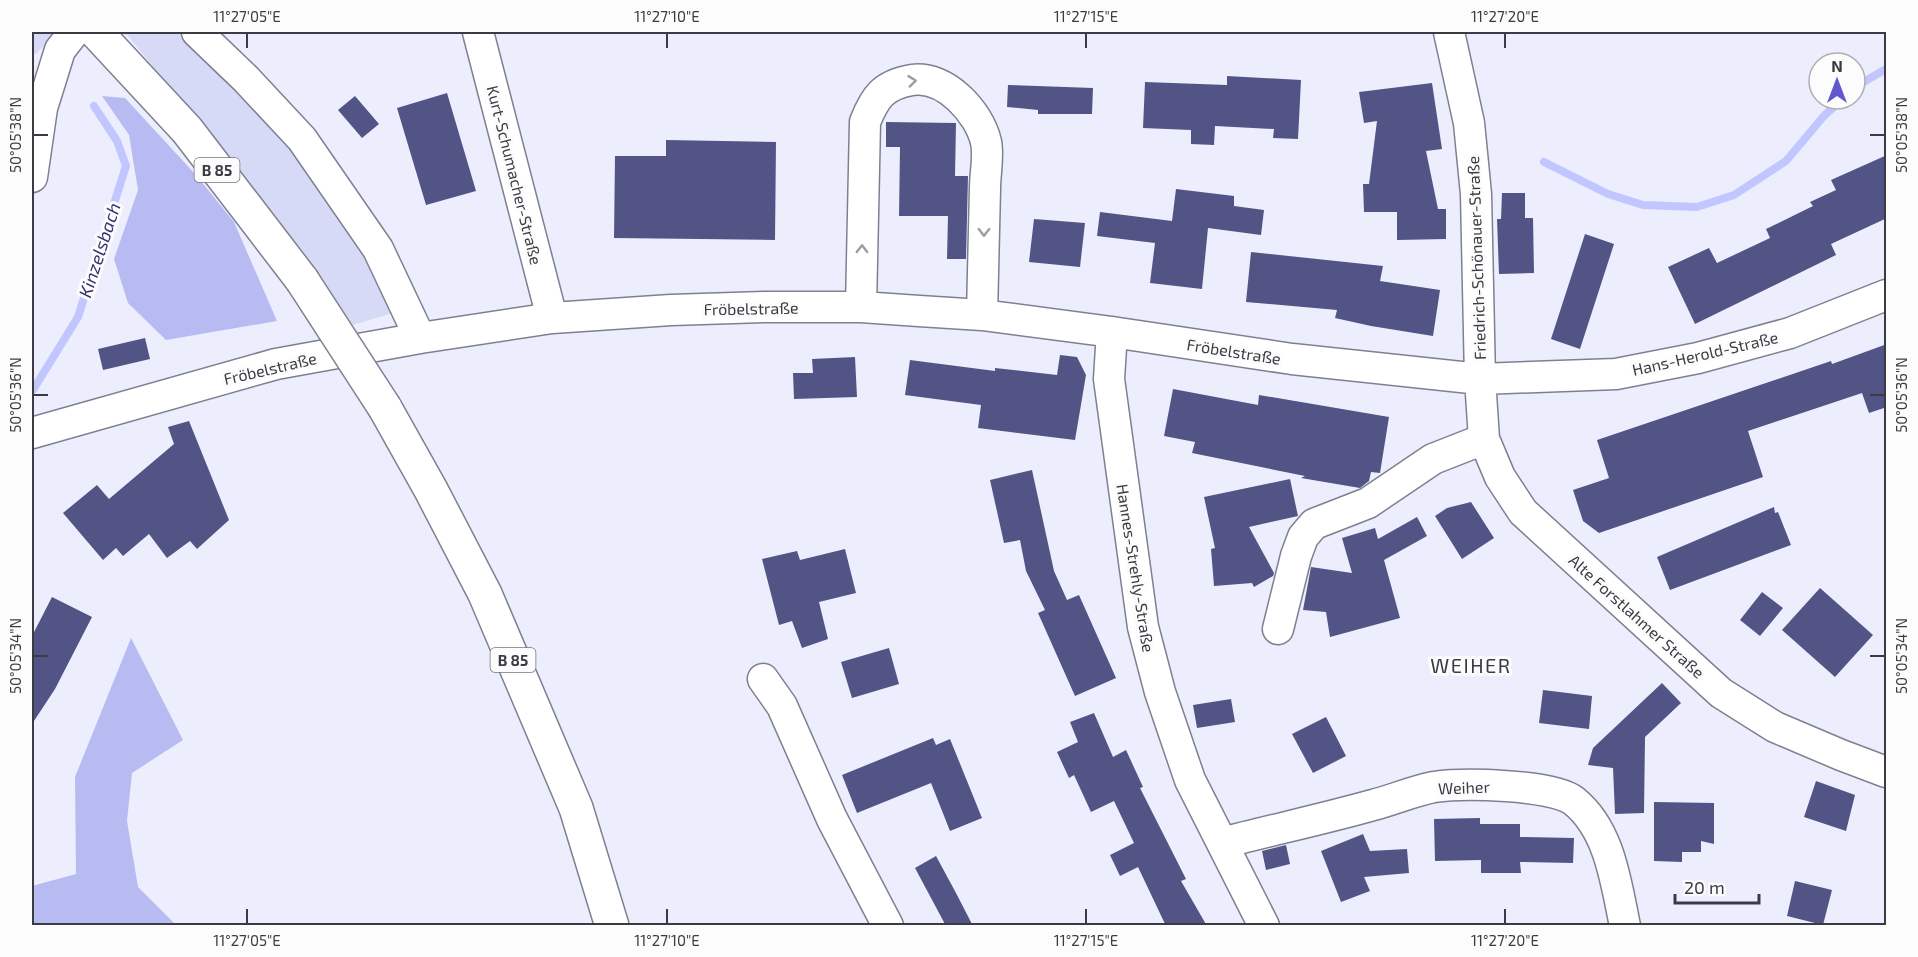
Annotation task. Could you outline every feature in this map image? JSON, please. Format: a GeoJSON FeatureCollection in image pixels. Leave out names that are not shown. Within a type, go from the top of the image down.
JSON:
{"type":"FeatureCollection","features":[{"type":"Feature","properties":{"kind":"main road","name":"B 85"},"geometry":{"type":"LineString","coordinates":[[96,32],[186,130],[302,280],[385,408],[485,594],[576,808],[612,926]]}},
{"type":"Feature","properties":{"kind":"street"},"geometry":{"type":"LineString","coordinates":[[32,177],[42,108],[60,50],[74,32]]}},
{"type":"Feature","properties":{"kind":"street"},"geometry":{"type":"LineString","coordinates":[[197,32],[246,79],[302,139],[378,249],[420,338]]}},
{"type":"Feature","properties":{"kind":"street","name":"Kurt-Schumacher-Straße"},"geometry":{"type":"LineString","coordinates":[[478,32],[552,318]]}},
{"type":"Feature","properties":{"kind":"street","name":"Friedrich-Schönauer-Straße"},"geometry":{"type":"LineString","coordinates":[[1449,32],[1469,123],[1476,194],[1480,379]]}},
{"type":"Feature","properties":{"kind":"street"},"geometry":{"type":"LineString","coordinates":[[861,307],[865,122],[872,105],[883,90],[904,81],[919,79],[935,83],[957,95],[973,114],[986,143],[982,315]]}},
{"type":"Feature","properties":{"kind":"street","name":"Hans-Herold-Straße"},"geometry":{"type":"LineString","coordinates":[[1480,379],[1616,374],[1698,358],[1790,333],[1887,295]]}},
{"type":"Feature","properties":{"kind":"street","name":"Fröbelstraße"},"geometry":{"type":"LineString","coordinates":[[32,433],[276,364],[420,338],[552,318],[671,310],[861,307],[982,315],[1112,332],[1292,360],[1480,379]]}},
{"type":"Feature","properties":{"kind":"street","name":"Hannes-Strehly-Straße"},"geometry":{"type":"LineString","coordinates":[[1112,332],[1109,379],[1143,627],[1160,692],[1190,780],[1264,926]]}},
{"type":"Feature","properties":{"kind":"street","name":"Alte Forstlahmer Straße"},"geometry":{"type":"LineString","coordinates":[[1480,379],[1484,439],[1500,477],[1523,512],[1721,693],[1775,727],[1887,772]]}},
{"type":"Feature","properties":{"kind":"street"},"geometry":{"type":"LineString","coordinates":[[1278,629],[1296,556],[1303,537],[1314,524],[1368,503],[1433,459],[1484,439]]}},
{"type":"Feature","properties":{"kind":"street"},"geometry":{"type":"LineString","coordinates":[[763,679],[782,706],[832,819],[888,926]]}},
{"type":"Feature","properties":{"kind":"street","name":"Weiher"},"geometry":{"type":"LineString","coordinates":[[1222,843],[1434,787],[1481,785],[1534,789],[1572,800],[1593,822],[1607,849],[1624,926]]}},
{"type":"Feature","properties":{"kind":"shaded area"},"geometry":{"type":"Polygon","coordinates":[[[32,32],[57,32],[36,54],[32,54],[32,32]]]}},
{"type":"Feature","properties":{"kind":"shaded area"},"geometry":{"type":"Polygon","coordinates":[[[125,32],[197,32],[246,79],[406,309],[353,325],[305,256],[125,32]]]}},
{"type":"Feature","properties":{"kind":"shaded area"},"geometry":{"type":"Polygon","coordinates":[[[102,96],[125,98],[196,175],[234,222],[277,321],[166,340],[128,303],[114,259],[138,190],[129,135],[102,96]]]}},
{"type":"Feature","properties":{"kind":"shaded area"},"geometry":{"type":"Polygon","coordinates":[[[131,638],[183,740],[132,773],[127,821],[138,887],[176,925],[32,925],[32,886],[76,874],[75,777],[131,638]]]}},
{"type":"Feature","properties":{"kind":"building"},"geometry":{"type":"Polygon","coordinates":[[[1227,76],[1301,80],[1298,139],[1273,138],[1274,129],[1215,126],[1214,145],[1191,144],[1191,130],[1143,128],[1145,82],[1227,85],[1227,76]]]}},
{"type":"Feature","properties":{"kind":"building"},"geometry":{"type":"Polygon","coordinates":[[[1432,83],[1442,149],[1426,151],[1438,209],[1446,209],[1446,239],[1397,240],[1397,212],[1364,212],[1363,184],[1369,184],[1377,121],[1364,123],[1359,92],[1432,83]]]}},
{"type":"Feature","properties":{"kind":"building"},"geometry":{"type":"Polygon","coordinates":[[[1008,85],[1093,88],[1092,114],[1038,114],[1038,110],[1007,107],[1008,85]]]}},
{"type":"Feature","properties":{"kind":"building"},"geometry":{"type":"Polygon","coordinates":[[[447,93],[476,191],[426,205],[397,108],[447,93]]]}},
{"type":"Feature","properties":{"kind":"building"},"geometry":{"type":"Polygon","coordinates":[[[355,96],[379,124],[362,138],[338,110],[355,96]]]}},
{"type":"Feature","properties":{"kind":"building"},"geometry":{"type":"Polygon","coordinates":[[[886,122],[956,123],[955,176],[968,176],[966,259],[947,259],[948,216],[899,216],[900,147],[886,147],[886,122]]]}},
{"type":"Feature","properties":{"kind":"building"},"geometry":{"type":"Polygon","coordinates":[[[666,140],[776,142],[775,240],[614,238],[615,156],[666,156],[666,140]]]}},
{"type":"Feature","properties":{"kind":"building"},"geometry":{"type":"Polygon","coordinates":[[[1887,155],[1887,218],[1831,244],[1836,255],[1695,324],[1668,267],[1709,248],[1717,263],[1770,238],[1766,229],[1813,206],[1810,202],[1836,190],[1831,180],[1887,155]]]}},
{"type":"Feature","properties":{"kind":"building"},"geometry":{"type":"Polygon","coordinates":[[[1176,189],[1234,196],[1234,206],[1264,210],[1261,235],[1208,228],[1202,289],[1150,283],[1155,243],[1097,236],[1100,212],[1172,221],[1176,189]]]}},
{"type":"Feature","properties":{"kind":"building"},"geometry":{"type":"Polygon","coordinates":[[[1502,193],[1525,193],[1525,218],[1533,218],[1534,273],[1499,274],[1497,219],[1501,219],[1502,193]]]}},
{"type":"Feature","properties":{"kind":"building"},"geometry":{"type":"Polygon","coordinates":[[[1034,219],[1085,223],[1080,267],[1029,262],[1034,219]]]}},
{"type":"Feature","properties":{"kind":"building"},"geometry":{"type":"Polygon","coordinates":[[[1585,234],[1614,244],[1580,349],[1551,339],[1585,234]]]}},
{"type":"Feature","properties":{"kind":"building"},"geometry":{"type":"Polygon","coordinates":[[[1251,252],[1383,266],[1380,281],[1440,290],[1433,336],[1335,318],[1337,310],[1246,302],[1251,252]]]}},
{"type":"Feature","properties":{"kind":"building"},"geometry":{"type":"Polygon","coordinates":[[[145,338],[150,359],[103,370],[98,349],[145,338]]]}},
{"type":"Feature","properties":{"kind":"building"},"geometry":{"type":"Polygon","coordinates":[[[1887,344],[1887,407],[1869,413],[1862,393],[1748,431],[1763,477],[1599,533],[1583,521],[1573,490],[1609,478],[1597,440],[1887,344]]]}},
{"type":"Feature","properties":{"kind":"building"},"geometry":{"type":"Polygon","coordinates":[[[1060,355],[1077,357],[1086,375],[1075,440],[978,428],[981,405],[905,395],[910,360],[995,371],[995,368],[1057,375],[1060,355]]]}},
{"type":"Feature","properties":{"kind":"building"},"geometry":{"type":"Polygon","coordinates":[[[855,357],[857,397],[794,399],[793,373],[813,373],[812,359],[855,357]]]}},
{"type":"Feature","properties":{"kind":"building"},"geometry":{"type":"Polygon","coordinates":[[[1173,389],[1258,405],[1259,395],[1389,417],[1380,473],[1371,472],[1369,481],[1360,488],[1301,478],[1305,476],[1192,453],[1195,442],[1164,436],[1173,389]]]}},
{"type":"Feature","properties":{"kind":"building"},"geometry":{"type":"Polygon","coordinates":[[[189,421],[229,520],[197,549],[190,541],[167,558],[149,534],[123,556],[116,548],[103,560],[63,513],[97,485],[109,499],[174,444],[168,427],[189,421]]]}},
{"type":"Feature","properties":{"kind":"building"},"geometry":{"type":"Polygon","coordinates":[[[1032,470],[1054,571],[1067,600],[1079,595],[1116,678],[1075,696],[1038,613],[1045,610],[1026,571],[1020,540],[1004,543],[990,480],[1032,470]]]}},
{"type":"Feature","properties":{"kind":"building"},"geometry":{"type":"Polygon","coordinates":[[[1290,479],[1298,516],[1249,527],[1274,573],[1273,576],[1254,587],[1252,583],[1214,586],[1211,549],[1215,548],[1204,497],[1290,479]]]}},
{"type":"Feature","properties":{"kind":"building"},"geometry":{"type":"Polygon","coordinates":[[[1471,502],[1494,538],[1462,559],[1435,516],[1447,508],[1471,502]]]}},
{"type":"Feature","properties":{"kind":"building"},"geometry":{"type":"Polygon","coordinates":[[[1774,507],[1791,545],[1670,590],[1657,557],[1774,507]]]}},
{"type":"Feature","properties":{"kind":"building"},"geometry":{"type":"Polygon","coordinates":[[[1417,517],[1427,536],[1384,560],[1400,618],[1330,637],[1326,612],[1303,610],[1311,567],[1352,573],[1342,538],[1375,528],[1378,539],[1417,517]]]}},
{"type":"Feature","properties":{"kind":"building"},"geometry":{"type":"Polygon","coordinates":[[[845,549],[856,593],[819,602],[828,639],[802,648],[792,621],[779,625],[762,559],[797,551],[800,560],[845,549]]]}},
{"type":"Feature","properties":{"kind":"building"},"geometry":{"type":"Polygon","coordinates":[[[1820,588],[1873,635],[1835,677],[1782,630],[1820,588]]]}},
{"type":"Feature","properties":{"kind":"building"},"geometry":{"type":"Polygon","coordinates":[[[1762,592],[1783,608],[1760,636],[1740,620],[1762,592]]]}},
{"type":"Feature","properties":{"kind":"building"},"geometry":{"type":"Polygon","coordinates":[[[52,597],[92,617],[55,689],[32,724],[32,636],[52,597]]]}},
{"type":"Feature","properties":{"kind":"building"},"geometry":{"type":"Polygon","coordinates":[[[889,648],[899,684],[852,698],[841,662],[889,648]]]}},
{"type":"Feature","properties":{"kind":"building"},"geometry":{"type":"Polygon","coordinates":[[[1662,683],[1681,703],[1645,737],[1644,813],[1615,814],[1613,768],[1588,765],[1593,748],[1662,683]]]}},
{"type":"Feature","properties":{"kind":"building"},"geometry":{"type":"Polygon","coordinates":[[[1543,690],[1592,696],[1589,729],[1539,723],[1543,690]]]}},
{"type":"Feature","properties":{"kind":"building"},"geometry":{"type":"Polygon","coordinates":[[[1231,699],[1235,722],[1197,728],[1193,705],[1231,699]]]}},
{"type":"Feature","properties":{"kind":"building"},"geometry":{"type":"Polygon","coordinates":[[[1094,713],[1113,757],[1126,750],[1143,787],[1140,788],[1186,879],[1181,881],[1207,926],[1166,926],[1138,867],[1120,876],[1110,855],[1134,843],[1114,801],[1091,812],[1074,775],[1069,778],[1057,752],[1078,742],[1070,722],[1094,713]]]}},
{"type":"Feature","properties":{"kind":"building"},"geometry":{"type":"Polygon","coordinates":[[[1326,717],[1346,756],[1313,773],[1292,734],[1326,717]]]}},
{"type":"Feature","properties":{"kind":"building"},"geometry":{"type":"Polygon","coordinates":[[[933,738],[936,745],[950,739],[982,818],[950,831],[931,783],[857,813],[842,775],[933,738]]]}},
{"type":"Feature","properties":{"kind":"building"},"geometry":{"type":"Polygon","coordinates":[[[1816,781],[1855,795],[1846,831],[1804,817],[1816,781]]]}},
{"type":"Feature","properties":{"kind":"building"},"geometry":{"type":"Polygon","coordinates":[[[1654,802],[1714,803],[1714,844],[1701,841],[1701,852],[1682,852],[1682,862],[1654,861],[1654,802]]]}},
{"type":"Feature","properties":{"kind":"building"},"geometry":{"type":"Polygon","coordinates":[[[1480,818],[1480,824],[1520,824],[1520,837],[1574,838],[1573,863],[1520,862],[1521,873],[1481,873],[1481,860],[1435,861],[1434,819],[1480,818]]]}},
{"type":"Feature","properties":{"kind":"building"},"geometry":{"type":"Polygon","coordinates":[[[1363,834],[1370,851],[1407,849],[1409,873],[1364,877],[1370,891],[1341,902],[1321,851],[1363,834]]]}},
{"type":"Feature","properties":{"kind":"building"},"geometry":{"type":"Polygon","coordinates":[[[1286,845],[1290,864],[1266,870],[1262,851],[1286,845]]]}},
{"type":"Feature","properties":{"kind":"building"},"geometry":{"type":"Polygon","coordinates":[[[936,856],[973,926],[946,926],[915,868],[936,856]]]}},
{"type":"Feature","properties":{"kind":"building"},"geometry":{"type":"Polygon","coordinates":[[[1795,881],[1832,890],[1823,925],[1787,916],[1795,881]]]}},
{"type":"Feature","properties":{"kind":"waterway"},"geometry":{"type":"LineString","coordinates":[[1867,80],[1886,69]]}},
{"type":"Feature","properties":{"kind":"waterway","name":"Kinzelsbach"},"geometry":{"type":"LineString","coordinates":[[33,390],[78,317],[126,166],[117,141],[94,106]]}},
{"type":"Feature","properties":{"kind":"waterway"},"geometry":{"type":"LineString","coordinates":[[1544,162],[1608,194],[1643,205],[1697,207],[1734,195],[1786,161],[1829,111]]}},
{"type":"Feature","properties":{"kind":"district","name":"WEIHER"},"geometry":{"type":"Point","coordinates":[1471,665]}}]}
